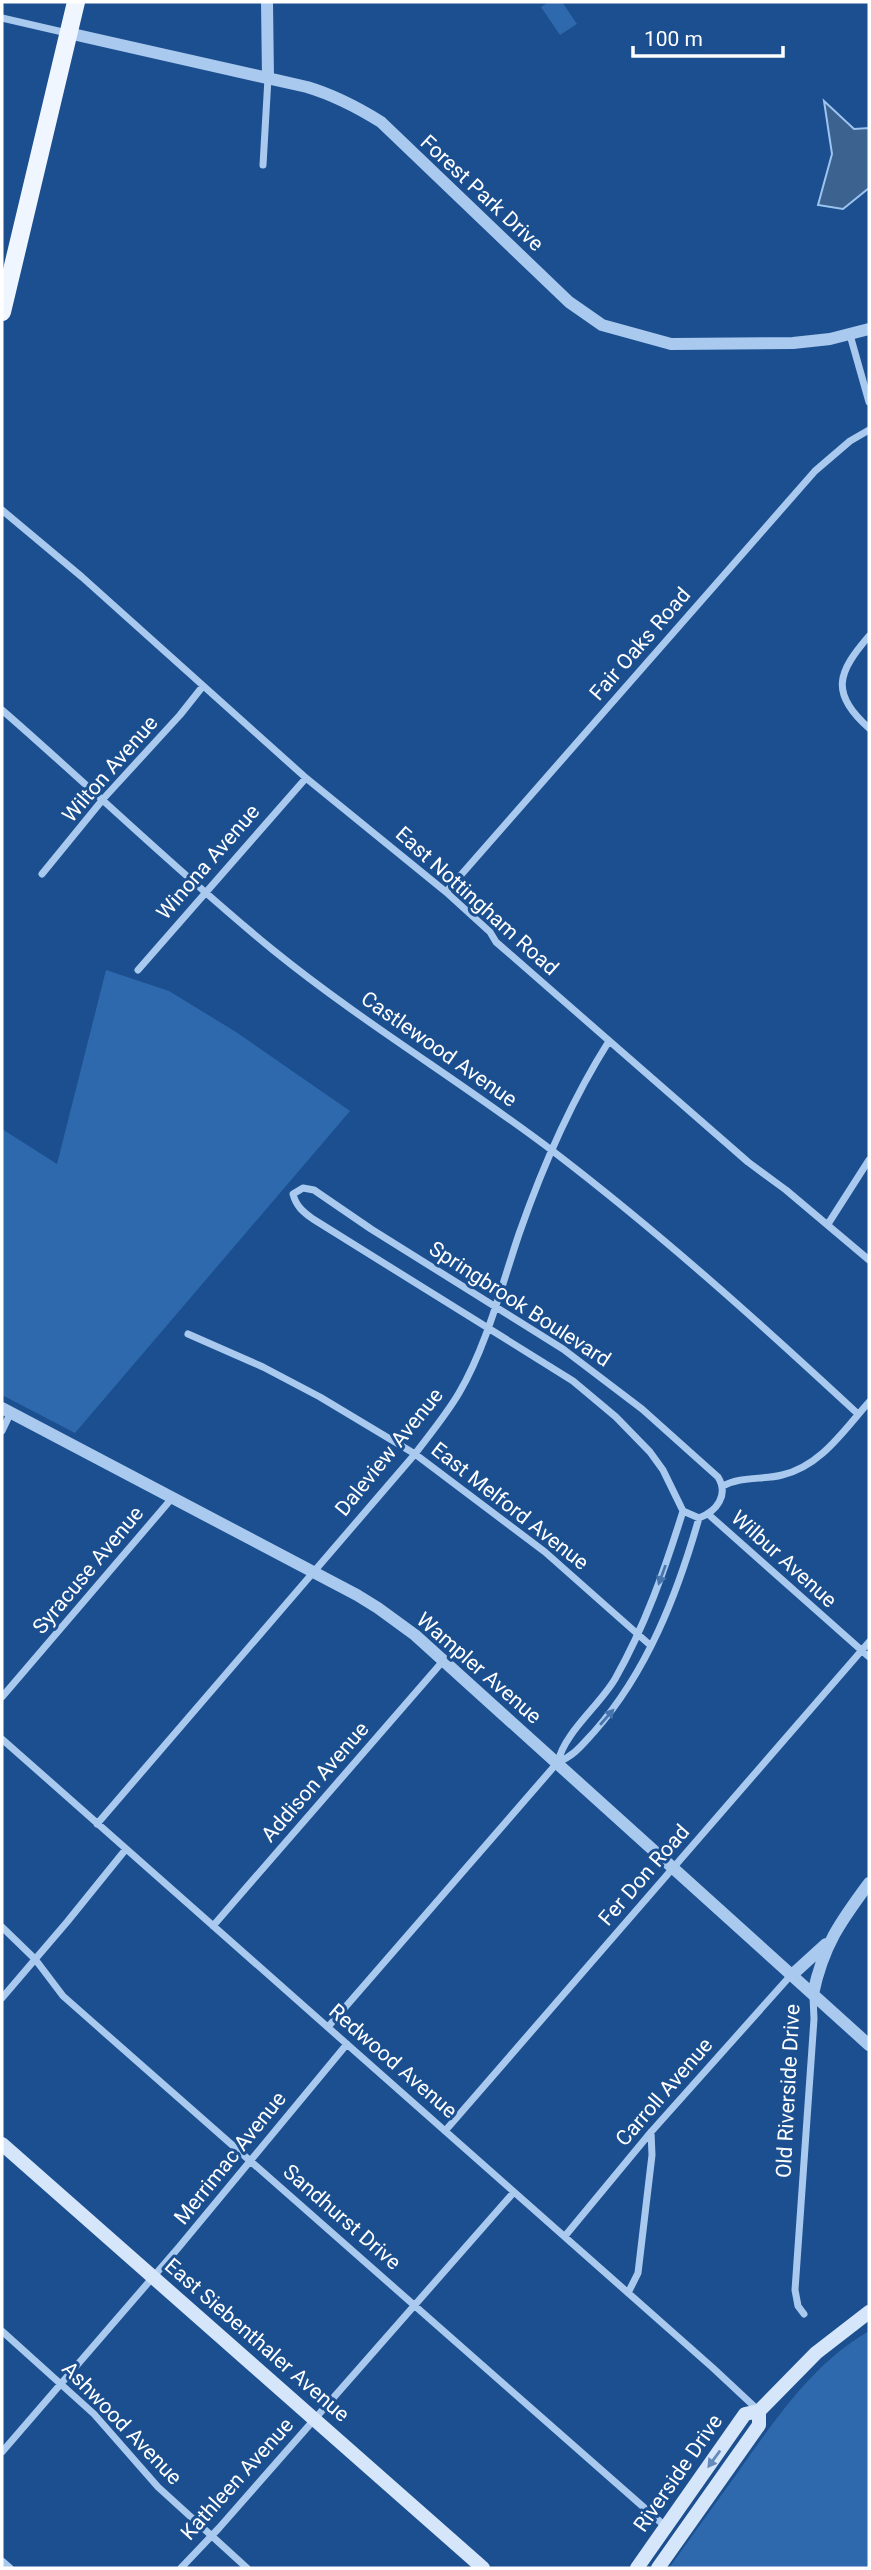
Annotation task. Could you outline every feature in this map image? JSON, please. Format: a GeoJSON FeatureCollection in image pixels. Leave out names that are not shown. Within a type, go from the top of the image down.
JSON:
{"type":"FeatureCollection","features":[{"type":"Feature","properties":{"kind":"main road"},"geometry":{"type":"LineString","coordinates":[[2,312],[6,279],[75,2]]}},
{"type":"Feature","properties":{"kind":"main road","name":"East Siebenthaler Avenue"},"geometry":{"type":"LineString","coordinates":[[2,2144],[483,2568]]}},
{"type":"Feature","properties":{"kind":"main road","name":"Riverside Drive"},"geometry":{"type":"LineString","coordinates":[[637,2568],[746,2414],[759,2411],[816,2353],[869,2312]]}},
{"type":"Feature","properties":{"kind":"main road","name":"Riverside Drive"},"geometry":{"type":"LineString","coordinates":[[658,2568],[759,2425],[759,2411]]}},
{"type":"Feature","properties":{"kind":"street"},"geometry":{"type":"LineString","coordinates":[[262,165],[268,78],[267,2]]}},
{"type":"Feature","properties":{"kind":"street"},"geometry":{"type":"LineString","coordinates":[[2,18],[68,33]]}},
{"type":"Feature","properties":{"kind":"street","name":"Forest Park Drive"},"geometry":{"type":"LineString","coordinates":[[68,33],[334,95],[381,122],[569,302],[602,324],[671,344],[793,343],[850,335],[869,329]]}},
{"type":"Feature","properties":{"kind":"street"},"geometry":{"type":"LineString","coordinates":[[850,335],[869,402]]}},
{"type":"Feature","properties":{"kind":"street","name":"Fair Oaks Road"},"geometry":{"type":"LineString","coordinates":[[446,892],[815,471],[840,448],[869,430]]}},
{"type":"Feature","properties":{"kind":"street","name":"East Nottingham Road"},"geometry":{"type":"LineString","coordinates":[[2,510],[82,577],[306,778],[446,892],[490,933],[496,942],[748,1163],[828,1224],[869,1260]]}},
{"type":"Feature","properties":{"kind":"street"},"geometry":{"type":"LineString","coordinates":[[869,636],[850,658],[844,670],[843,688],[852,711],[869,728]]}},
{"type":"Feature","properties":{"kind":"street","name":"Wilton Avenue"},"geometry":{"type":"LineString","coordinates":[[42,874],[203,686]]}},
{"type":"Feature","properties":{"kind":"street","name":"Castlewood Avenue"},"geometry":{"type":"LineString","coordinates":[[2,710],[104,799],[205,893],[321,987],[552,1151],[713,1280],[858,1414]]}},
{"type":"Feature","properties":{"kind":"street","name":"Winona Avenue"},"geometry":{"type":"LineString","coordinates":[[138,970],[306,778]]}},
{"type":"Feature","properties":{"kind":"street","name":"Daleview Avenue"},"geometry":{"type":"LineString","coordinates":[[97,1824],[415,1454],[459,1393],[488,1327],[552,1151],[608,1041]]}},
{"type":"Feature","properties":{"kind":"street"},"geometry":{"type":"LineString","coordinates":[[828,1224],[869,1160]]}},
{"type":"Feature","properties":{"kind":"street","name":"Springbrook Boulevard"},"geometry":{"type":"LineString","coordinates":[[683,1511],[663,1470],[650,1452],[616,1417],[573,1381],[313,1219],[301,1210],[293,1194],[303,1188],[314,1190],[370,1229],[563,1349],[611,1383],[711,1471],[723,1486]]}},
{"type":"Feature","properties":{"kind":"street","name":"East Melford Avenue"},"geometry":{"type":"LineString","coordinates":[[188,1334],[263,1367],[309,1391],[415,1454],[545,1552],[650,1645]]}},
{"type":"Feature","properties":{"kind":"street"},"geometry":{"type":"LineString","coordinates":[[328,2027],[558,1762],[561,1749],[606,1694],[637,1636],[665,1568],[683,1511],[699,1518],[708,1514],[723,1496],[723,1486],[733,1481],[785,1475],[801,1468],[828,1448],[869,1402]]}},
{"type":"Feature","properties":{"kind":"street"},"geometry":{"type":"LineString","coordinates":[[2,1431],[6,1410]]}},
{"type":"Feature","properties":{"kind":"street","name":"Wampler Avenue"},"geometry":{"type":"LineString","coordinates":[[6,1410],[378,1608],[558,1762],[869,2045]]}},
{"type":"Feature","properties":{"kind":"street","name":"Syracuse Avenue"},"geometry":{"type":"LineString","coordinates":[[2,1697],[173,1497]]}},
{"type":"Feature","properties":{"kind":"street","name":"Wilbur Avenue"},"geometry":{"type":"LineString","coordinates":[[708,1514],[869,1657]]}},
{"type":"Feature","properties":{"kind":"street"},"geometry":{"type":"LineString","coordinates":[[558,1762],[572,1757],[617,1706],[636,1677],[673,1598],[699,1518]]}},
{"type":"Feature","properties":{"kind":"street","name":"Fer Don Road"},"geometry":{"type":"LineString","coordinates":[[445,2131],[869,1642]]}},
{"type":"Feature","properties":{"kind":"street","name":"Addison Avenue"},"geometry":{"type":"LineString","coordinates":[[213,1926],[443,1661]]}},
{"type":"Feature","properties":{"kind":"street","name":"Redwood Avenue"},"geometry":{"type":"LineString","coordinates":[[2,1738],[759,2411]]}},
{"type":"Feature","properties":{"kind":"street"},"geometry":{"type":"LineString","coordinates":[[2,1998],[126,1849]]}},
{"type":"Feature","properties":{"kind":"street","name":"Old Riverside Drive"},"geometry":{"type":"LineString","coordinates":[[804,2314],[798,2306],[795,2290],[814,2019],[813,1994],[829,1941],[869,1884]]}},
{"type":"Feature","properties":{"kind":"street","name":"Sandhurst Drive"},"geometry":{"type":"LineString","coordinates":[[2,1927],[35,1959],[63,1996],[665,2526]]}},
{"type":"Feature","properties":{"kind":"street"},"geometry":{"type":"LineString","coordinates":[[793,1974],[829,1941]]}},
{"type":"Feature","properties":{"kind":"street","name":"Carroll Avenue"},"geometry":{"type":"LineString","coordinates":[[565,2236],[651,2132],[793,1974]]}},
{"type":"Feature","properties":{"kind":"street","name":"Merrimac Avenue"},"geometry":{"type":"LineString","coordinates":[[2,2452],[153,2277],[346,2044]]}},
{"type":"Feature","properties":{"kind":"street"},"geometry":{"type":"LineString","coordinates":[[628,2293],[638,2273],[652,2155],[651,2132]]}},
{"type":"Feature","properties":{"kind":"street","name":"Kathleen Avenue"},"geometry":{"type":"LineString","coordinates":[[181,2568],[514,2192]]}},
{"type":"Feature","properties":{"kind":"street","name":"Ashwood Avenue"},"geometry":{"type":"LineString","coordinates":[[2,2331],[94,2414],[158,2487],[247,2568]]}},
{"type":"Feature","properties":{"kind":"street"},"geometry":{"type":"LineString","coordinates":[[2,2561],[10,2568]]}},
{"type":"Feature","properties":{"kind":"shaded area"},"geometry":{"type":"Polygon","coordinates":[[[549,2],[562,2],[577,24],[560,35],[541,7],[549,2]]]}},
{"type":"Feature","properties":{"kind":"shaded area"},"geometry":{"type":"Polygon","coordinates":[[[824,101],[854,129],[869,128],[869,188],[843,209],[818,205],[832,154],[824,101]]]}},
{"type":"Feature","properties":{"kind":"shaded area"},"geometry":{"type":"Polygon","coordinates":[[[106,970],[169,991],[236,1032],[350,1111],[75,1433],[2,1395],[2,1129],[57,1164],[106,970]]]}},
{"type":"Feature","properties":{"kind":"shaded area"},"geometry":{"type":"Polygon","coordinates":[[[869,2331],[869,2568],[669,2568],[796,2394],[830,2359],[869,2331]]]}}]}
